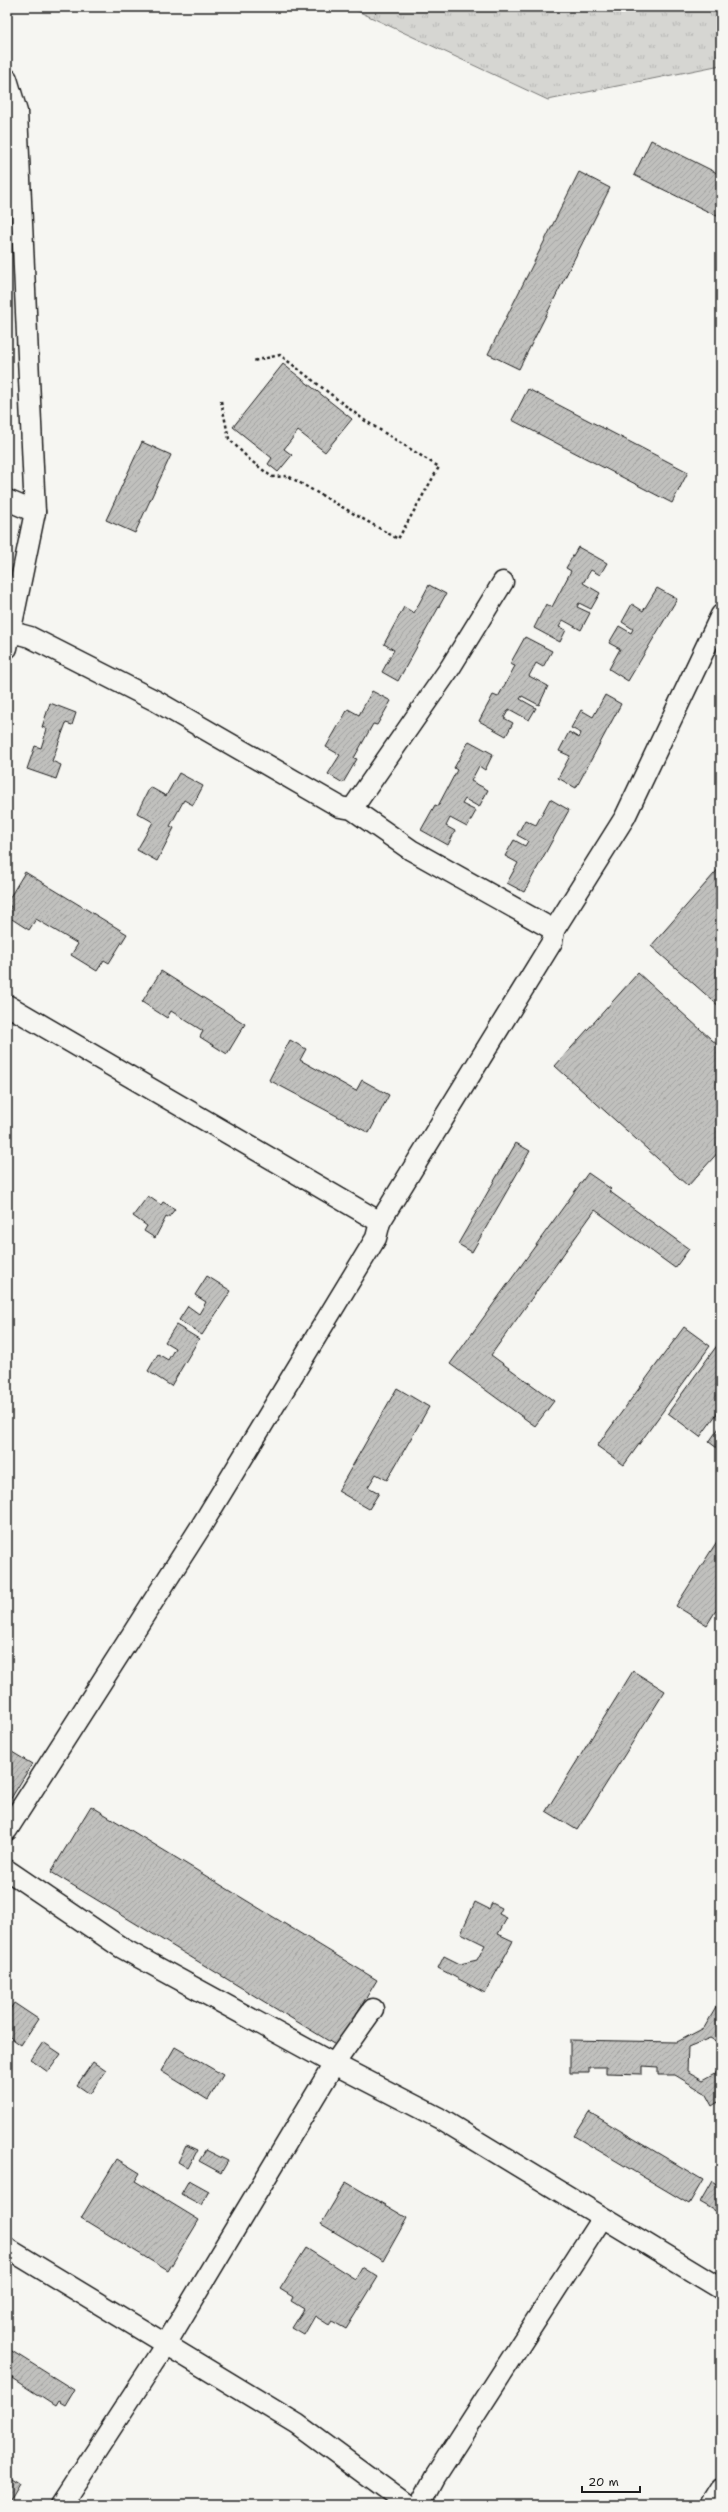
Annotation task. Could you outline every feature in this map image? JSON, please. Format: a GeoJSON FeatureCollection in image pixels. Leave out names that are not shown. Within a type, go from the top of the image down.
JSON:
{"type":"FeatureCollection","features":[{"type":"Feature","properties":{"kind":"street"},"geometry":{"type":"LineString","coordinates":[[7,79],[17,112],[35,512],[9,640],[30,638],[156,701],[340,807],[352,809],[411,850],[554,930]]}},
{"type":"Feature","properties":{"kind":"street"},"geometry":{"type":"LineString","coordinates":[[7,500],[35,512]]}},
{"type":"Feature","properties":{"kind":"street"},"geometry":{"type":"LineString","coordinates":[[352,809],[450,668],[503,582]]}},
{"type":"Feature","properties":{"kind":"street"},"geometry":{"type":"LineString","coordinates":[[7,1830],[200,1528],[376,1238],[380,1222],[552,942],[554,930],[625,817],[721,615]]}},
{"type":"Feature","properties":{"kind":"street"},"geometry":{"type":"LineString","coordinates":[[7,1004],[380,1222]]}},
{"type":"Feature","properties":{"kind":"street"},"geometry":{"type":"LineString","coordinates":[[7,1870],[122,1948],[334,2064],[439,2118],[721,2289]]}},
{"type":"Feature","properties":{"kind":"street"},"geometry":{"type":"LineString","coordinates":[[60,2505],[166,2344],[334,2064],[373,2010]]}},
{"type":"Feature","properties":{"kind":"street"},"geometry":{"type":"LineString","coordinates":[[420,2505],[435,2477],[602,2218]]}},
{"type":"Feature","properties":{"kind":"street"},"geometry":{"type":"LineString","coordinates":[[7,2248],[297,2424],[406,2505]]}},
{"type":"Feature","properties":{"kind":"street"},"geometry":{"type":"LineString","coordinates":[[711,2505],[721,2489]]}},
{"type":"Feature","properties":{"kind":"path"},"geometry":{"type":"LineString","coordinates":[[221,401],[229,439],[255,464],[272,477],[288,476],[398,539],[439,467],[364,420],[280,355],[253,361]]}},
{"type":"Feature","properties":{"kind":"green space"},"geometry":{"type":"Polygon","coordinates":[[[349,7],[721,7],[721,65],[548,100],[349,7]]]}},
{"type":"Feature","properties":{"kind":"building"},"geometry":{"type":"Polygon","coordinates":[[[651,140],[721,175],[721,218],[634,175],[651,140]]]}},
{"type":"Feature","properties":{"kind":"building"},"geometry":{"type":"Polygon","coordinates":[[[579,172],[610,188],[519,369],[488,354],[579,172]]]}},
{"type":"Feature","properties":{"kind":"building"},"geometry":{"type":"Polygon","coordinates":[[[283,364],[352,419],[325,452],[298,431],[284,449],[292,455],[278,472],[268,464],[272,458],[233,427],[283,364]]]}},
{"type":"Feature","properties":{"kind":"building"},"geometry":{"type":"Polygon","coordinates":[[[528,389],[688,472],[672,503],[512,420],[528,389]]]}},
{"type":"Feature","properties":{"kind":"building"},"geometry":{"type":"Polygon","coordinates":[[[142,442],[171,455],[135,533],[106,520],[142,442]]]}},
{"type":"Feature","properties":{"kind":"building"},"geometry":{"type":"Polygon","coordinates":[[[578,547],[607,563],[600,575],[591,570],[583,583],[600,593],[591,609],[579,603],[577,607],[590,613],[581,630],[563,620],[559,627],[566,630],[560,642],[534,628],[546,604],[552,607],[571,571],[566,568],[578,547]]]}},
{"type":"Feature","properties":{"kind":"building"},"geometry":{"type":"Polygon","coordinates":[[[429,585],[446,594],[398,681],[382,672],[394,650],[384,644],[404,607],[414,613],[429,585]]]}},
{"type":"Feature","properties":{"kind":"building"},"geometry":{"type":"Polygon","coordinates":[[[657,588],[677,599],[628,681],[609,669],[620,649],[609,643],[619,626],[631,633],[633,629],[622,622],[632,604],[643,611],[657,588]]]}},
{"type":"Feature","properties":{"kind":"building"},"geometry":{"type":"Polygon","coordinates":[[[525,637],[552,651],[543,667],[536,663],[529,676],[548,686],[539,705],[522,696],[520,699],[536,708],[529,720],[509,709],[504,718],[513,723],[506,736],[479,721],[493,695],[498,697],[515,666],[510,664],[525,637]]]}},
{"type":"Feature","properties":{"kind":"building"},"geometry":{"type":"Polygon","coordinates":[[[372,691],[391,701],[377,725],[373,724],[354,758],[357,759],[343,783],[328,774],[340,755],[326,747],[348,709],[359,715],[372,691]]]}},
{"type":"Feature","properties":{"kind":"building"},"geometry":{"type":"Polygon","coordinates":[[[605,695],[621,704],[576,788],[558,778],[570,756],[559,751],[569,732],[579,738],[581,733],[571,728],[581,710],[593,717],[605,695]]]}},
{"type":"Feature","properties":{"kind":"building"},"geometry":{"type":"Polygon","coordinates":[[[50,703],[76,713],[72,725],[66,723],[52,761],[61,765],[56,779],[27,769],[35,746],[41,748],[47,729],[42,727],[50,703]]]}},
{"type":"Feature","properties":{"kind":"building"},"geometry":{"type":"Polygon","coordinates":[[[469,741],[493,754],[485,770],[479,766],[471,781],[488,790],[479,807],[465,799],[462,804],[476,811],[467,827],[450,818],[446,826],[455,831],[448,845],[421,830],[435,805],[438,806],[457,770],[454,768],[469,741]]]}},
{"type":"Feature","properties":{"kind":"building"},"geometry":{"type":"Polygon","coordinates":[[[179,773],[203,786],[193,805],[184,800],[170,826],[174,828],[157,861],[137,850],[153,822],[137,813],[150,787],[166,796],[179,773]]]}},
{"type":"Feature","properties":{"kind":"building"},"geometry":{"type":"Polygon","coordinates":[[[550,799],[569,810],[524,892],[507,883],[518,863],[505,856],[514,840],[525,846],[528,841],[517,835],[525,820],[536,825],[550,799]]]}},
{"type":"Feature","properties":{"kind":"building"},"geometry":{"type":"Polygon","coordinates":[[[721,866],[721,1008],[651,946],[721,866]]]}},
{"type":"Feature","properties":{"kind":"building"},"geometry":{"type":"Polygon","coordinates":[[[25,872],[127,934],[109,963],[104,960],[97,971],[71,955],[78,944],[36,919],[29,930],[7,916],[11,907],[7,902],[25,872]]]}},
{"type":"Feature","properties":{"kind":"building"},"geometry":{"type":"Polygon","coordinates":[[[161,971],[245,1024],[227,1054],[200,1037],[203,1031],[171,1011],[167,1018],[142,1002],[161,971]]]}},
{"type":"Feature","properties":{"kind":"building"},"geometry":{"type":"Polygon","coordinates":[[[638,973],[721,1048],[721,1149],[688,1186],[555,1066],[638,973]]]}},
{"type":"Feature","properties":{"kind":"building"},"geometry":{"type":"Polygon","coordinates":[[[290,1040],[306,1049],[300,1060],[356,1091],[362,1080],[389,1095],[369,1133],[269,1080],[290,1040]]]}},
{"type":"Feature","properties":{"kind":"building"},"geometry":{"type":"Polygon","coordinates":[[[516,1143],[530,1151],[472,1252],[458,1244],[516,1143]]]}},
{"type":"Feature","properties":{"kind":"building"},"geometry":{"type":"Polygon","coordinates":[[[588,1173],[611,1189],[609,1191],[689,1249],[675,1268],[595,1210],[491,1355],[554,1401],[535,1426],[450,1364],[588,1173]]]}},
{"type":"Feature","properties":{"kind":"building"},"geometry":{"type":"Polygon","coordinates":[[[148,1196],[161,1205],[163,1202],[175,1209],[168,1218],[166,1217],[155,1238],[144,1231],[147,1226],[133,1216],[148,1196]]]}},
{"type":"Feature","properties":{"kind":"building"},"geometry":{"type":"Polygon","coordinates":[[[207,1276],[231,1291],[202,1335],[179,1320],[188,1306],[199,1314],[206,1302],[195,1295],[207,1276]]]}},
{"type":"Feature","properties":{"kind":"building"},"geometry":{"type":"Polygon","coordinates":[[[176,1325],[199,1339],[171,1386],[148,1371],[158,1354],[168,1360],[175,1348],[165,1342],[176,1325]]]}},
{"type":"Feature","properties":{"kind":"building"},"geometry":{"type":"Polygon","coordinates":[[[684,1327],[710,1346],[624,1465],[597,1446],[684,1327]]]}},
{"type":"Feature","properties":{"kind":"building"},"geometry":{"type":"Polygon","coordinates":[[[721,1340],[721,1408],[700,1437],[668,1413],[721,1340]]]}},
{"type":"Feature","properties":{"kind":"building"},"geometry":{"type":"Polygon","coordinates":[[[397,1388],[429,1407],[387,1480],[376,1474],[368,1487],[379,1493],[369,1509],[338,1491],[397,1388]]]}},
{"type":"Feature","properties":{"kind":"building"},"geometry":{"type":"Polygon","coordinates":[[[721,1425],[721,1451],[709,1442],[721,1425]]]}},
{"type":"Feature","properties":{"kind":"building"},"geometry":{"type":"Polygon","coordinates":[[[721,1535],[721,1602],[707,1625],[676,1606],[721,1535]]]}},
{"type":"Feature","properties":{"kind":"building"},"geometry":{"type":"Polygon","coordinates":[[[633,1671],[665,1691],[577,1830],[546,1811],[633,1671]]]}},
{"type":"Feature","properties":{"kind":"building"},"geometry":{"type":"Polygon","coordinates":[[[7,1749],[32,1764],[7,1805],[7,1749]]]}},
{"type":"Feature","properties":{"kind":"building"},"geometry":{"type":"Polygon","coordinates":[[[91,1806],[377,1980],[337,2046],[51,1872],[91,1806]]]}},
{"type":"Feature","properties":{"kind":"building"},"geometry":{"type":"Polygon","coordinates":[[[475,1902],[489,1909],[492,1903],[502,1908],[499,1914],[507,1918],[498,1934],[513,1941],[485,1993],[438,1968],[444,1956],[460,1964],[477,1960],[485,1945],[461,1933],[475,1902]]]}},
{"type":"Feature","properties":{"kind":"building"},"geometry":{"type":"Polygon","coordinates":[[[721,1999],[721,2044],[710,2038],[688,2047],[687,2071],[703,2080],[721,2070],[721,2108],[718,2102],[712,2106],[705,2093],[675,2075],[658,2075],[658,2067],[642,2066],[642,2074],[606,2073],[606,2067],[589,2067],[589,2073],[570,2073],[570,2040],[677,2042],[704,2028],[721,1999]]]}},
{"type":"Feature","properties":{"kind":"building"},"geometry":{"type":"Polygon","coordinates":[[[14,2003],[38,2019],[21,2045],[7,2035],[7,2014],[14,2003]]]}},
{"type":"Feature","properties":{"kind":"building"},"geometry":{"type":"Polygon","coordinates":[[[43,2042],[61,2054],[48,2072],[31,2060],[43,2042]]]}},
{"type":"Feature","properties":{"kind":"building"},"geometry":{"type":"Polygon","coordinates":[[[175,2047],[223,2075],[208,2100],[161,2071],[175,2047]]]}},
{"type":"Feature","properties":{"kind":"building"},"geometry":{"type":"Polygon","coordinates":[[[93,2062],[106,2071],[90,2094],[77,2085],[93,2062]]]}},
{"type":"Feature","properties":{"kind":"building"},"geometry":{"type":"Polygon","coordinates":[[[589,2112],[703,2180],[689,2204],[574,2136],[589,2112]]]}},
{"type":"Feature","properties":{"kind":"building"},"geometry":{"type":"Polygon","coordinates":[[[186,2146],[197,2151],[188,2168],[178,2162],[186,2146]]]}},
{"type":"Feature","properties":{"kind":"building"},"geometry":{"type":"Polygon","coordinates":[[[206,2150],[228,2161],[221,2173],[199,2161],[206,2150]]]}},
{"type":"Feature","properties":{"kind":"building"},"geometry":{"type":"Polygon","coordinates":[[[117,2159],[140,2173],[135,2181],[199,2220],[168,2271],[81,2218],[117,2159]]]}},
{"type":"Feature","properties":{"kind":"building"},"geometry":{"type":"Polygon","coordinates":[[[189,2180],[209,2191],[201,2205],[181,2194],[189,2180]]]}},
{"type":"Feature","properties":{"kind":"building"},"geometry":{"type":"Polygon","coordinates":[[[712,2181],[721,2187],[721,2214],[700,2202],[712,2181]]]}},
{"type":"Feature","properties":{"kind":"building"},"geometry":{"type":"Polygon","coordinates":[[[346,2182],[407,2218],[383,2261],[321,2224],[346,2182]]]}},
{"type":"Feature","properties":{"kind":"building"},"geometry":{"type":"Polygon","coordinates":[[[306,2248],[355,2279],[362,2267],[378,2277],[346,2329],[332,2321],[329,2325],[315,2316],[304,2335],[292,2328],[304,2309],[291,2301],[293,2297],[280,2289],[306,2248]]]}},
{"type":"Feature","properties":{"kind":"building"},"geometry":{"type":"Polygon","coordinates":[[[7,2348],[74,2390],[65,2405],[58,2401],[55,2406],[7,2375],[7,2348]]]}},
{"type":"Feature","properties":{"kind":"building"},"geometry":{"type":"Polygon","coordinates":[[[7,2475],[20,2483],[7,2505],[7,2475]]]}}]}
